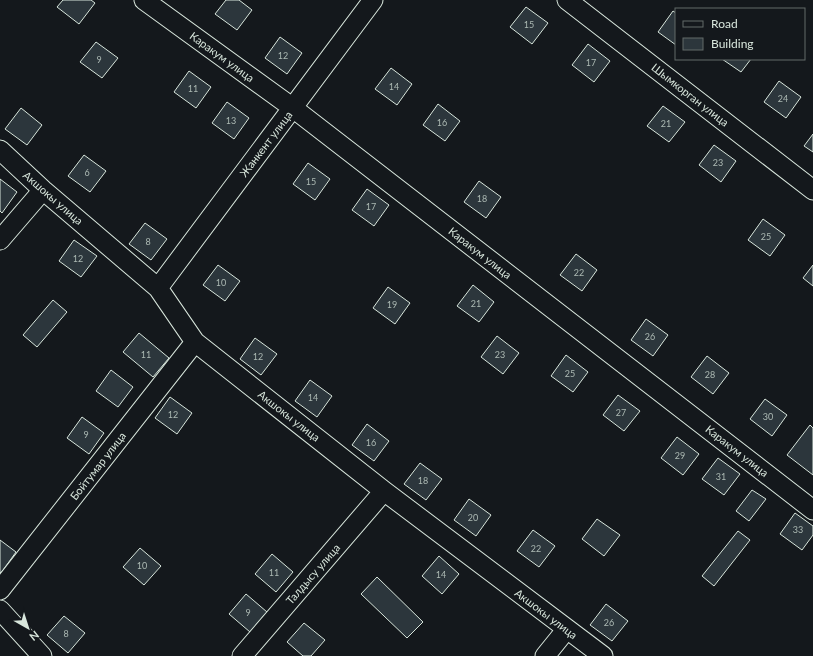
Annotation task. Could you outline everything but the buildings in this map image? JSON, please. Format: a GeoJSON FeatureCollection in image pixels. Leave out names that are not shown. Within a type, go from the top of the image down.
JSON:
{"type":"FeatureCollection","features":[{"type":"Feature","properties":{"kind":"street","name":"Каракум улица"},"geometry":{"type":"LineString","coordinates":[[144,0],[293,108],[813,510]]}},
{"type":"Feature","properties":{"kind":"street","name":"Жанкент улица"},"geometry":{"type":"LineString","coordinates":[[158,288],[373,0]]}},
{"type":"Feature","properties":{"kind":"street","name":"Шымкорган улица"},"geometry":{"type":"LineString","coordinates":[[567,0],[813,190]]}},
{"type":"Feature","properties":{"kind":"street","name":"Акшокы улица"},"geometry":{"type":"LineString","coordinates":[[0,150],[43,190],[158,288],[195,342],[384,491],[566,630],[603,656]]}},
{"type":"Feature","properties":{"kind":"street"},"geometry":{"type":"LineString","coordinates":[[0,240],[43,190]]}},
{"type":"Feature","properties":{"kind":"street","name":"Бойтумар улица"},"geometry":{"type":"LineString","coordinates":[[0,590],[195,342]]}},
{"type":"Feature","properties":{"kind":"street","name":"Талдысу улица"},"geometry":{"type":"LineString","coordinates":[[242,656],[384,491]]}},
{"type":"Feature","properties":{"kind":"street"},"geometry":{"type":"LineString","coordinates":[[0,610],[42,656]]}},
{"type":"Feature","properties":{"kind":"street"},"geometry":{"type":"LineString","coordinates":[[545,656],[566,630]]}}]}
